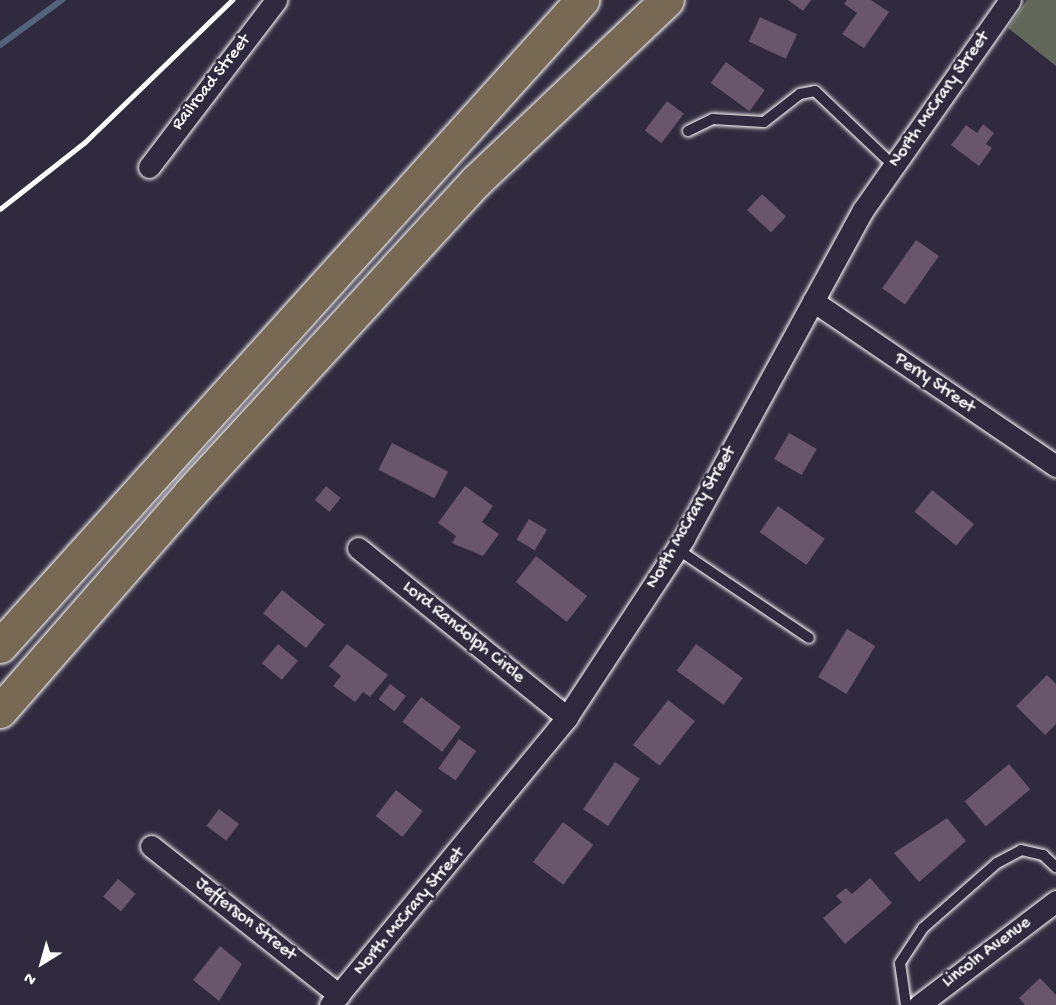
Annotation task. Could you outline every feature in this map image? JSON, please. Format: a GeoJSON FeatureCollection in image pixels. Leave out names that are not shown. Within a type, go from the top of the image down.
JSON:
{"type":"FeatureCollection","features":[{"type":"Feature","properties":{"kind":"highway"},"geometry":{"type":"LineString","coordinates":[[0,646],[582,0]]}},
{"type":"Feature","properties":{"kind":"highway"},"geometry":{"type":"LineString","coordinates":[[0,711],[190,493],[476,181],[667,0]]}},
{"type":"Feature","properties":{"kind":"highway"},"geometry":{"type":"LineString","coordinates":[[0,636],[51,588]]}},
{"type":"Feature","properties":{"kind":"street","name":"Railroad Street"},"geometry":{"type":"LineString","coordinates":[[148,167],[276,0]]}},
{"type":"Feature","properties":{"kind":"street","name":"North McCrary Street"},"geometry":{"type":"LineString","coordinates":[[334,1000],[567,717],[677,549],[813,301],[894,166],[1010,0]]}},
{"type":"Feature","properties":{"kind":"street","name":"Perry Street"},"geometry":{"type":"LineString","coordinates":[[813,301],[1056,466]]}},
{"type":"Feature","properties":{"kind":"street","name":"Lord Randolph Circle"},"geometry":{"type":"LineString","coordinates":[[358,548],[567,717]]}},
{"type":"Feature","properties":{"kind":"street","name":"Jefferson Street"},"geometry":{"type":"LineString","coordinates":[[151,846],[334,1000]]}},
{"type":"Feature","properties":{"kind":"street","name":"Lincoln Avenue"},"geometry":{"type":"LineString","coordinates":[[919,1005],[1056,901]]}},
{"type":"Feature","properties":{"kind":"lane"},"geometry":{"type":"LineString","coordinates":[[688,131],[713,119],[764,122],[800,94],[815,91],[894,166]]}},
{"type":"Feature","properties":{"kind":"lane"},"geometry":{"type":"LineString","coordinates":[[677,549],[809,638]]}},
{"type":"Feature","properties":{"kind":"lane"},"geometry":{"type":"LineString","coordinates":[[906,1005],[900,963],[923,928],[997,863],[1021,850],[1043,855],[1056,867]]}},
{"type":"Feature","properties":{"kind":"green space"},"geometry":{"type":"Polygon","coordinates":[[[1027,0],[1056,0],[1056,66],[1008,28],[1027,0]]]}},
{"type":"Feature","properties":{"kind":"building"},"geometry":{"type":"Polygon","coordinates":[[[788,0],[811,0],[803,11],[788,0]]]}},
{"type":"Feature","properties":{"kind":"building"},"geometry":{"type":"Polygon","coordinates":[[[847,0],[871,0],[889,12],[864,48],[842,34],[857,13],[844,4],[847,0]]]}},
{"type":"Feature","properties":{"kind":"building"},"geometry":{"type":"Polygon","coordinates":[[[760,17],[797,34],[786,59],[749,41],[760,17]]]}},
{"type":"Feature","properties":{"kind":"building"},"geometry":{"type":"Polygon","coordinates":[[[726,62],[765,90],[750,111],[711,83],[726,62]]]}},
{"type":"Feature","properties":{"kind":"building"},"geometry":{"type":"Polygon","coordinates":[[[667,101],[684,114],[662,143],[645,131],[667,101]]]}},
{"type":"Feature","properties":{"kind":"building"},"geometry":{"type":"Polygon","coordinates":[[[983,124],[994,133],[986,144],[992,148],[979,166],[951,145],[966,125],[977,133],[983,124]]]}},
{"type":"Feature","properties":{"kind":"building"},"geometry":{"type":"Polygon","coordinates":[[[762,194],[786,217],[771,233],[747,210],[762,194]]]}},
{"type":"Feature","properties":{"kind":"building"},"geometry":{"type":"Polygon","coordinates":[[[916,240],[939,256],[905,304],[882,288],[916,240]]]}},
{"type":"Feature","properties":{"kind":"building"},"geometry":{"type":"Polygon","coordinates":[[[789,433],[817,449],[802,475],[774,459],[789,433]]]}},
{"type":"Feature","properties":{"kind":"building"},"geometry":{"type":"Polygon","coordinates":[[[392,443],[448,472],[435,498],[378,470],[392,443]]]}},
{"type":"Feature","properties":{"kind":"building"},"geometry":{"type":"Polygon","coordinates":[[[326,486],[341,498],[329,512],[315,500],[326,486]]]}},
{"type":"Feature","properties":{"kind":"building"},"geometry":{"type":"Polygon","coordinates":[[[465,486],[493,506],[482,522],[499,534],[483,556],[452,543],[456,536],[438,523],[465,486]]]}},
{"type":"Feature","properties":{"kind":"building"},"geometry":{"type":"Polygon","coordinates":[[[932,490],[974,524],[956,546],[914,512],[932,490]]]}},
{"type":"Feature","properties":{"kind":"building"},"geometry":{"type":"Polygon","coordinates":[[[778,506],[825,539],[806,565],[760,532],[778,506]]]}},
{"type":"Feature","properties":{"kind":"building"},"geometry":{"type":"Polygon","coordinates":[[[529,519],[547,530],[535,550],[517,540],[529,519]]]}},
{"type":"Feature","properties":{"kind":"building"},"geometry":{"type":"Polygon","coordinates":[[[536,556],[587,596],[567,622],[516,582],[536,556]]]}},
{"type":"Feature","properties":{"kind":"building"},"geometry":{"type":"Polygon","coordinates":[[[282,590],[325,625],[306,648],[263,613],[282,590]]]}},
{"type":"Feature","properties":{"kind":"building"},"geometry":{"type":"Polygon","coordinates":[[[847,629],[875,646],[846,694],[818,677],[847,629]]]}},
{"type":"Feature","properties":{"kind":"building"},"geometry":{"type":"Polygon","coordinates":[[[278,644],[298,661],[282,680],[262,663],[278,644]]]}},
{"type":"Feature","properties":{"kind":"building"},"geometry":{"type":"Polygon","coordinates":[[[347,644],[388,675],[370,697],[363,692],[355,702],[333,686],[341,676],[329,666],[347,644]]]}},
{"type":"Feature","properties":{"kind":"building"},"geometry":{"type":"Polygon","coordinates":[[[696,644],[743,678],[724,705],[677,671],[696,644]]]}},
{"type":"Feature","properties":{"kind":"building"},"geometry":{"type":"Polygon","coordinates":[[[1047,675],[1056,684],[1056,724],[1045,735],[1016,706],[1047,675]]]}},
{"type":"Feature","properties":{"kind":"building"},"geometry":{"type":"Polygon","coordinates":[[[390,684],[406,696],[395,711],[379,699],[390,684]]]}},
{"type":"Feature","properties":{"kind":"building"},"geometry":{"type":"Polygon","coordinates":[[[421,697],[461,727],[442,752],[402,722],[421,697]]]}},
{"type":"Feature","properties":{"kind":"building"},"geometry":{"type":"Polygon","coordinates":[[[668,700],[695,721],[660,766],[633,745],[668,700]]]}},
{"type":"Feature","properties":{"kind":"building"},"geometry":{"type":"Polygon","coordinates":[[[459,739],[476,751],[456,781],[438,768],[459,739]]]}},
{"type":"Feature","properties":{"kind":"building"},"geometry":{"type":"Polygon","coordinates":[[[615,762],[640,779],[608,826],[583,809],[615,762]]]}},
{"type":"Feature","properties":{"kind":"building"},"geometry":{"type":"Polygon","coordinates":[[[1009,764],[1030,789],[986,827],[965,801],[1009,764]]]}},
{"type":"Feature","properties":{"kind":"building"},"geometry":{"type":"Polygon","coordinates":[[[396,790],[423,811],[402,837],[376,816],[396,790]]]}},
{"type":"Feature","properties":{"kind":"building"},"geometry":{"type":"Polygon","coordinates":[[[219,809],[239,824],[226,841],[206,826],[219,809]]]}},
{"type":"Feature","properties":{"kind":"building"},"geometry":{"type":"Polygon","coordinates":[[[947,818],[966,841],[919,882],[894,853],[947,818]]]}},
{"type":"Feature","properties":{"kind":"building"},"geometry":{"type":"Polygon","coordinates":[[[563,822],[593,845],[563,885],[533,862],[563,822]]]}},
{"type":"Feature","properties":{"kind":"building"},"geometry":{"type":"Polygon","coordinates":[[[870,878],[892,903],[845,944],[823,918],[842,902],[836,896],[846,888],[852,894],[870,878]]]}},
{"type":"Feature","properties":{"kind":"building"},"geometry":{"type":"Polygon","coordinates":[[[118,879],[136,894],[121,911],[103,897],[118,879]]]}},
{"type":"Feature","properties":{"kind":"building"},"geometry":{"type":"Polygon","coordinates":[[[220,946],[242,964],[219,1001],[193,980],[220,946]]]}},
{"type":"Feature","properties":{"kind":"building"},"geometry":{"type":"Polygon","coordinates":[[[1040,978],[1056,995],[1056,1005],[1025,1005],[1019,998],[1040,978]]]}},
{"type":"Feature","properties":{"kind":"waterway"},"geometry":{"type":"LineString","coordinates":[[0,45],[62,0]]}},
{"type":"Feature","properties":{"kind":"railway"},"geometry":{"type":"LineString","coordinates":[[0,209],[84,143],[232,0]]}}]}
